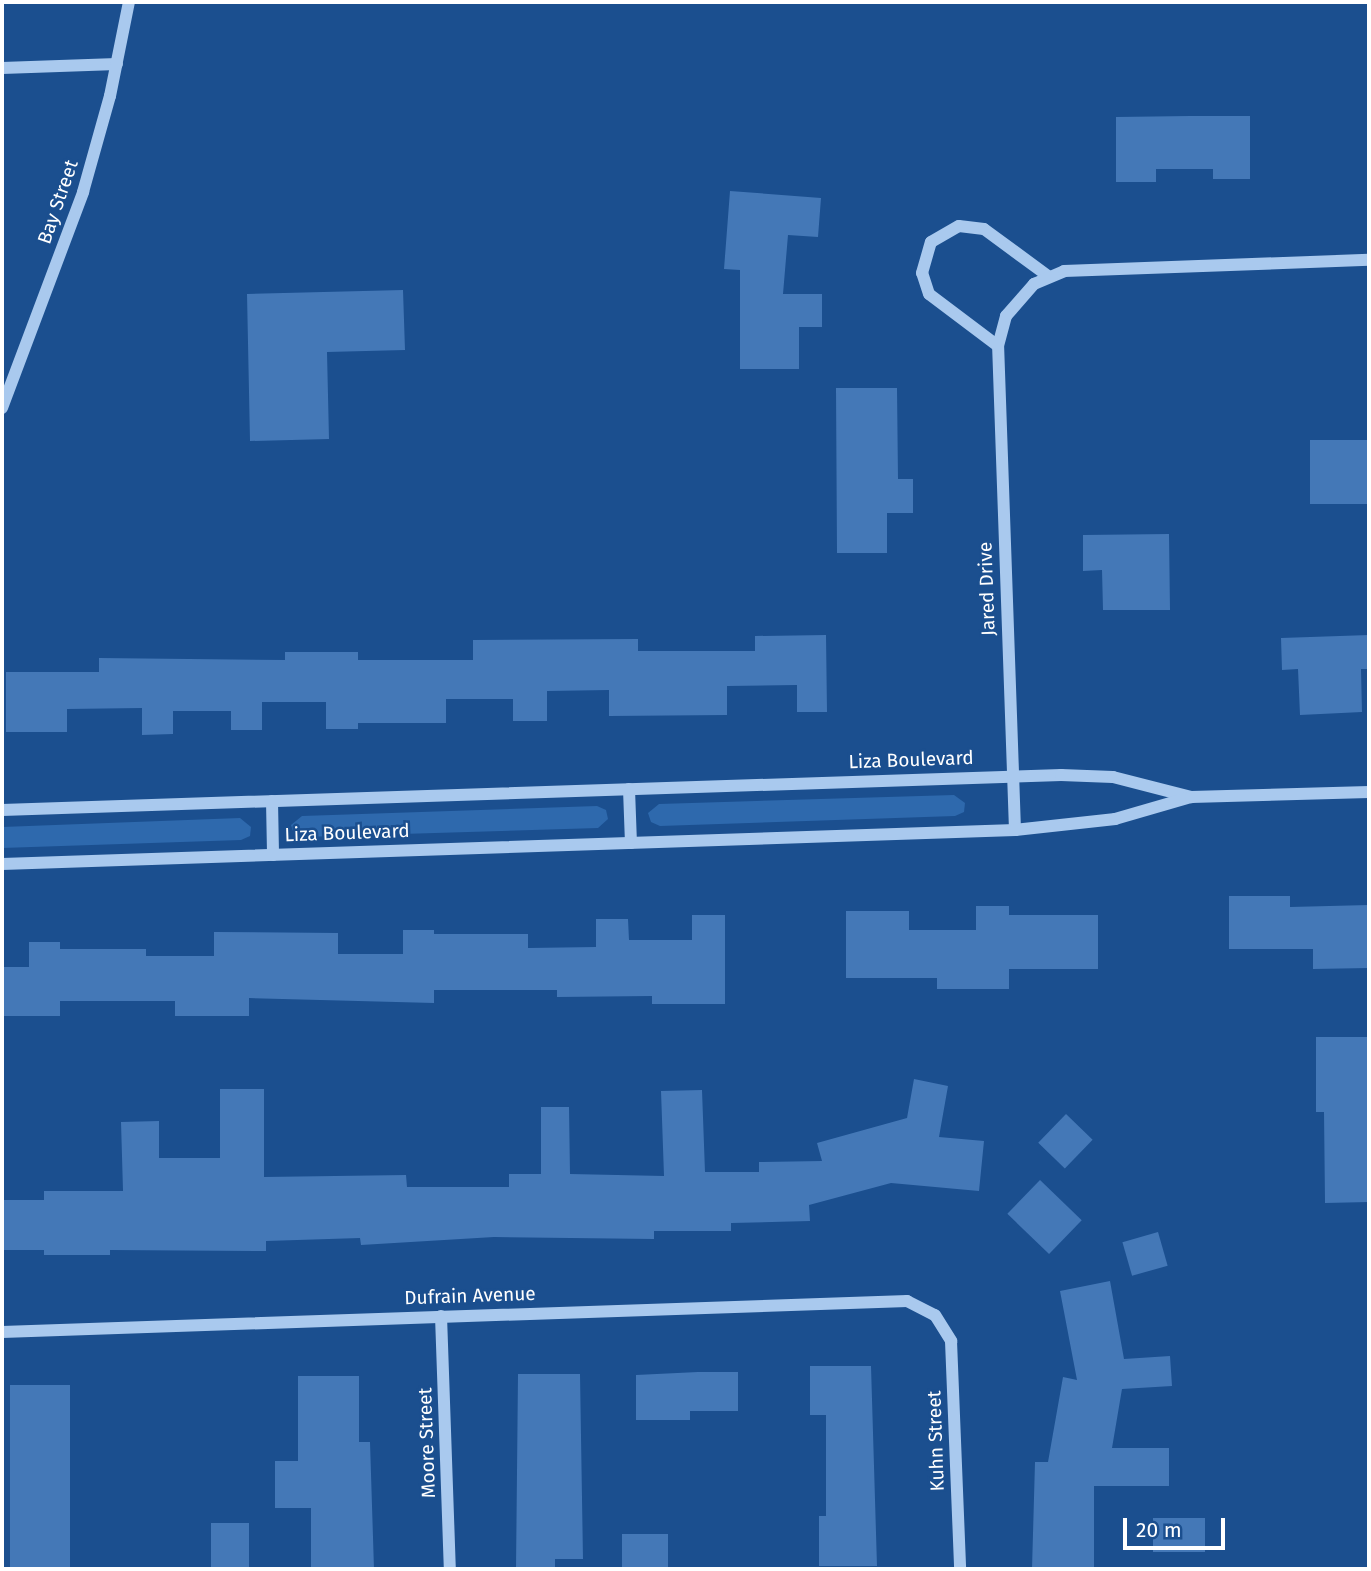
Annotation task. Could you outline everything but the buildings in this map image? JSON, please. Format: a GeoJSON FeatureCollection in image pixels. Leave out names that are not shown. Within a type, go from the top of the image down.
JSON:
{"type":"FeatureCollection","features":[{"type":"Feature","properties":{"kind":"street","name":"Bay Street"},"geometry":{"type":"LineString","coordinates":[[2,408],[83,192],[117,64],[129,2]]}},
{"type":"Feature","properties":{"kind":"street"},"geometry":{"type":"LineString","coordinates":[[2,68],[117,64]]}},
{"type":"Feature","properties":{"kind":"street"},"geometry":{"type":"LineString","coordinates":[[998,346],[929,294],[922,274],[931,242],[959,226],[984,229],[1048,276]]}},
{"type":"Feature","properties":{"kind":"street","name":"Jared Drive"},"geometry":{"type":"LineString","coordinates":[[1015,830],[998,346],[1014,304],[1048,276],[1080,268],[1369,260]]}},
{"type":"Feature","properties":{"kind":"street","name":"Liza Boulevard"},"geometry":{"type":"LineString","coordinates":[[2,810],[1013,776],[1114,776],[1191,797]]}},
{"type":"Feature","properties":{"kind":"street"},"geometry":{"type":"LineString","coordinates":[[629,789],[631,843]]}},
{"type":"Feature","properties":{"kind":"street","name":"Liza Boulevard"},"geometry":{"type":"LineString","coordinates":[[2,864],[1015,830],[1115,819],[1191,797],[1369,793]]}},
{"type":"Feature","properties":{"kind":"street","name":"Liza Boulevard"},"geometry":{"type":"LineString","coordinates":[[272,801],[273,855]]}},
{"type":"Feature","properties":{"kind":"street","name":"Dufrain Avenue"},"geometry":{"type":"LineString","coordinates":[[2,1332],[896,1300],[917,1304],[935,1315]]}},
{"type":"Feature","properties":{"kind":"street","name":"Kuhn Street"},"geometry":{"type":"LineString","coordinates":[[935,1315],[947,1331],[952,1351],[960,1569]]}},
{"type":"Feature","properties":{"kind":"street","name":"Moore Street"},"geometry":{"type":"LineString","coordinates":[[442,1316],[450,1569]]}},
{"type":"Feature","properties":{"kind":"shaded area"},"geometry":{"type":"Polygon","coordinates":[[[954,795],[965,803],[964,812],[955,816],[660,826],[651,822],[648,813],[659,804],[954,795]]]}},
{"type":"Feature","properties":{"kind":"shaded area"},"geometry":{"type":"Polygon","coordinates":[[[597,806],[606,810],[608,819],[598,828],[302,837],[294,834],[291,825],[302,816],[597,806]]]}},
{"type":"Feature","properties":{"kind":"shaded area"},"geometry":{"type":"Polygon","coordinates":[[[240,818],[251,827],[250,836],[241,840],[2,848],[2,827],[240,818]]]}}]}
